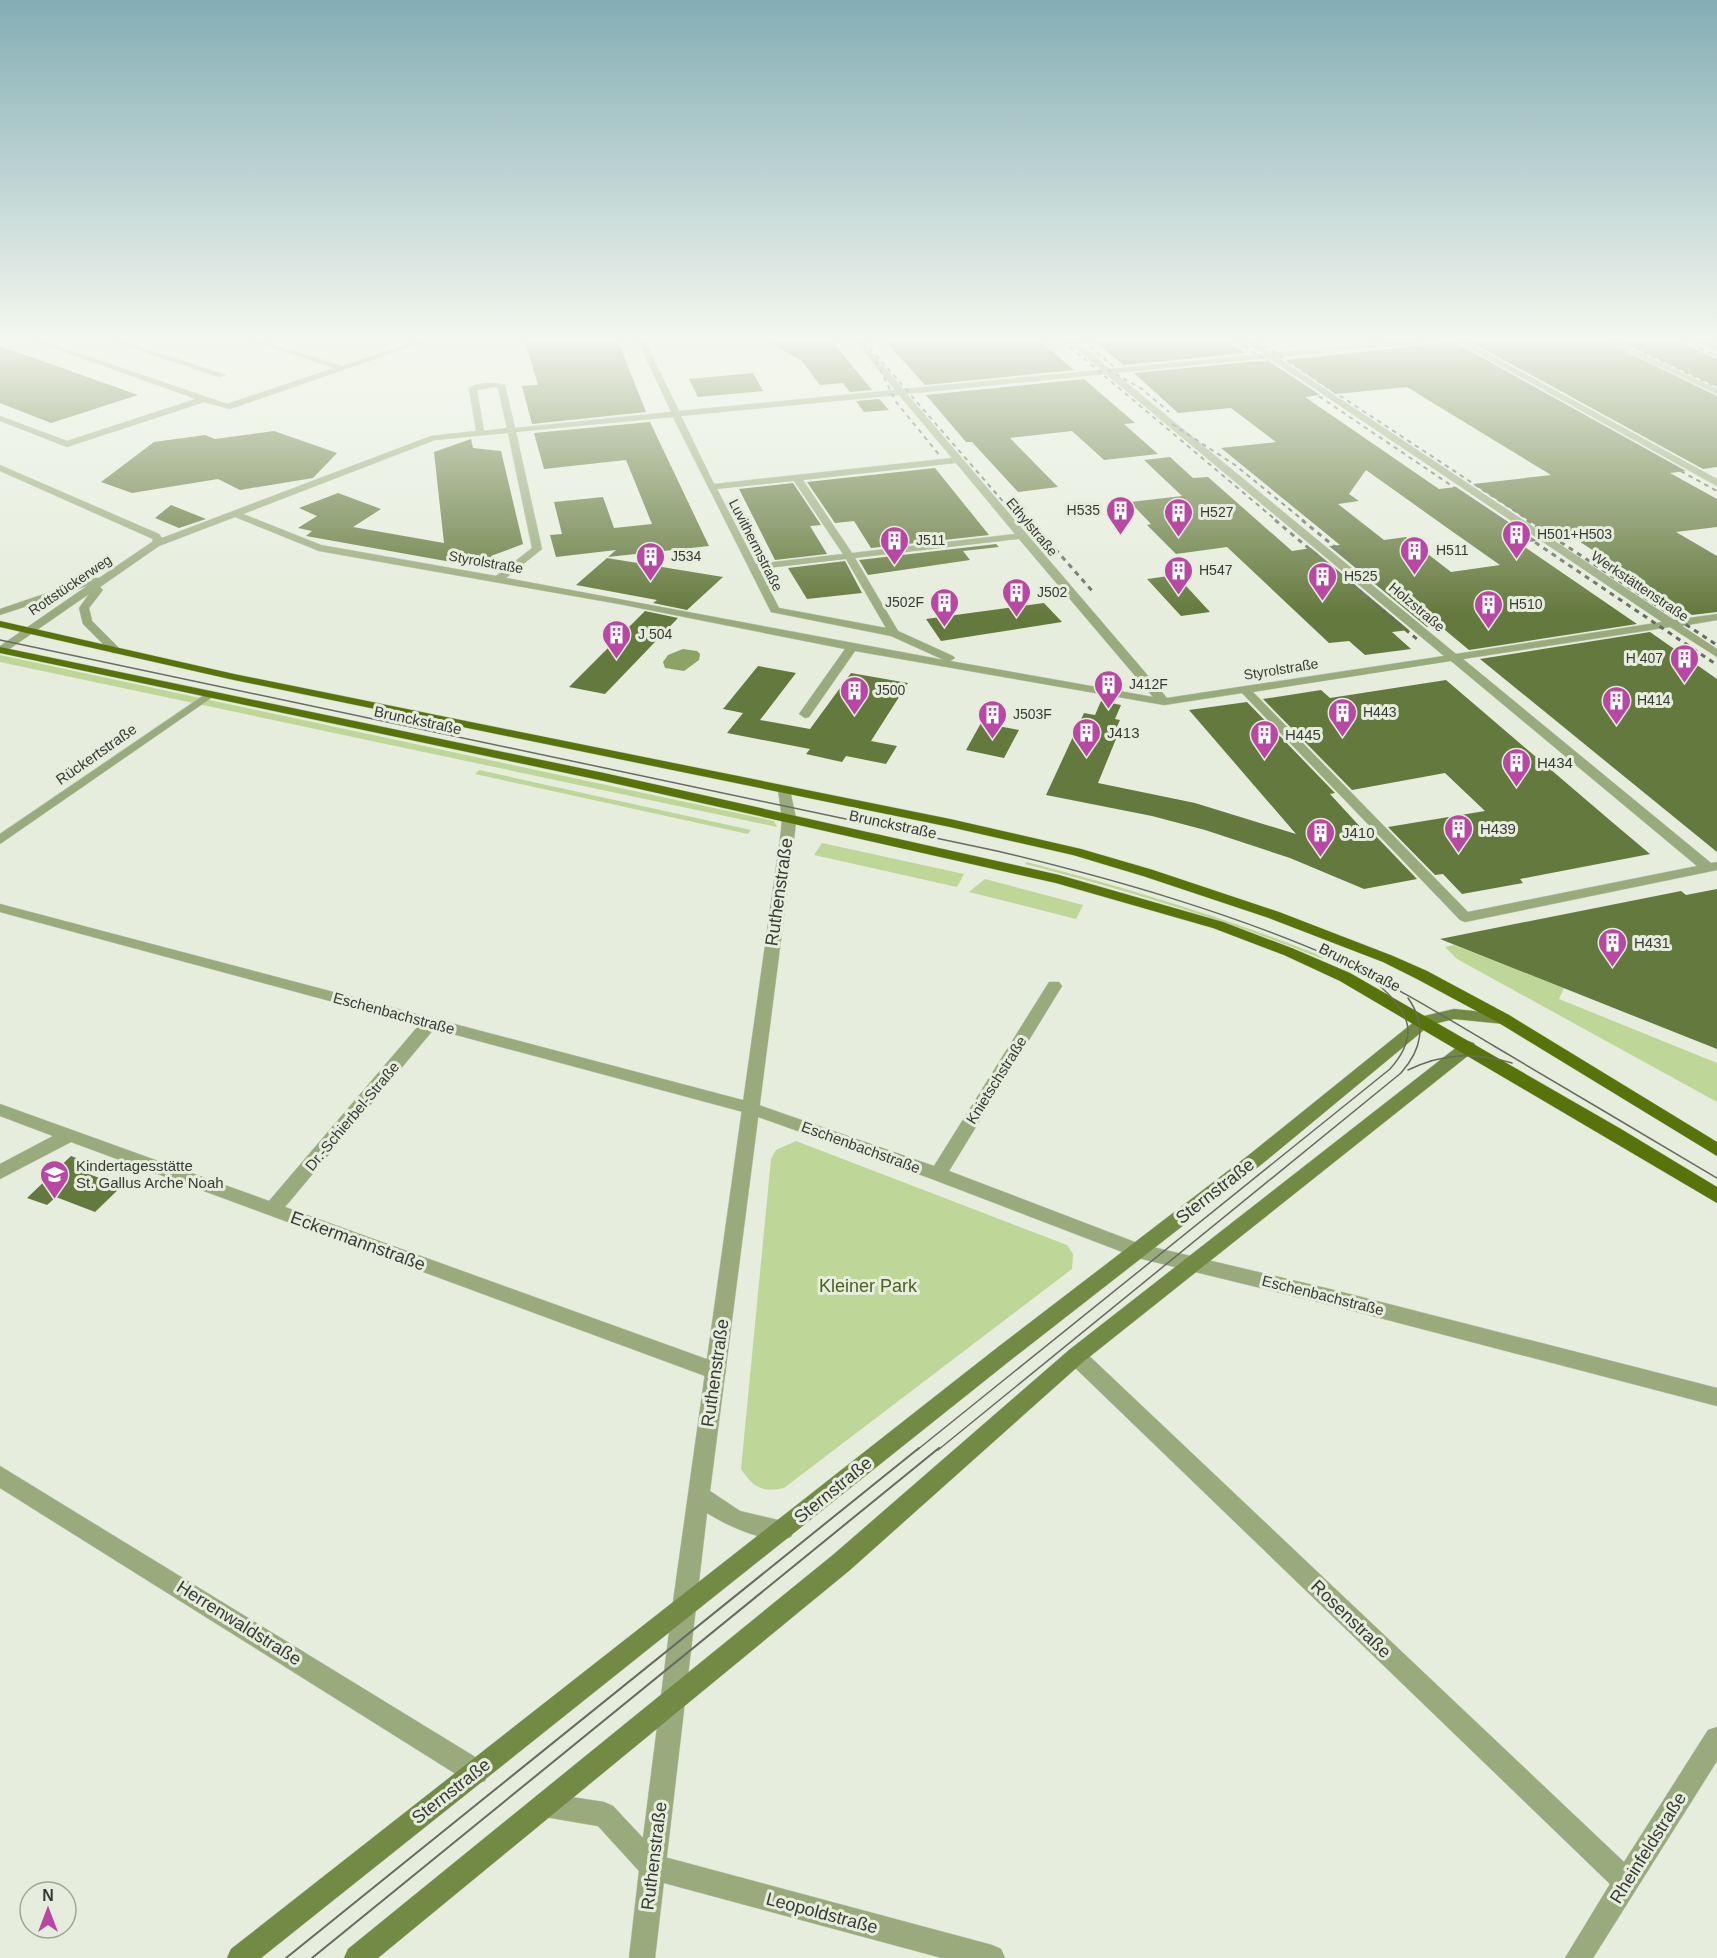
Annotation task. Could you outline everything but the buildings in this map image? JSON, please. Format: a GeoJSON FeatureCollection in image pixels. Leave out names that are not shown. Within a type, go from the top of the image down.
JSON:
{"type":"FeatureCollection","features":[{"type":"Feature","properties":{"kind":"main road","name":"Brunckstraße"},"geometry":{"type":"LineString","coordinates":[[0,624],[116,651],[951,823],[1076,852],[1148,873],[1274,915],[1388,959],[1460,994],[1717,1150]]}},
{"type":"Feature","properties":{"kind":"main road","name":"Brunckstraße"},"geometry":{"type":"LineString","coordinates":[[1,650],[789,818],[1059,879],[1218,925],[1289,952],[1345,977],[1425,1021],[1717,1196]]}},
{"type":"Feature","properties":{"kind":"main road"},"geometry":{"type":"LineString","coordinates":[[1425,1021],[1454,1014],[1504,1019]]}},
{"type":"Feature","properties":{"kind":"main road","name":"Sternstraße"},"geometry":{"type":"LineString","coordinates":[[240,1958],[683,1610],[1005,1353],[1138,1251],[1425,1021]]}},
{"type":"Feature","properties":{"kind":"main road"},"geometry":{"type":"LineString","coordinates":[[357,1958],[842,1562],[1076,1356],[1468,1047]]}},
{"type":"Feature","properties":{"kind":"street"},"geometry":{"type":"LineString","coordinates":[[37,432],[67,444],[102,432]]}},
{"type":"Feature","properties":{"kind":"street","name":"Rottstückerweg"},"geometry":{"type":"LineString","coordinates":[[1,650],[156,544],[180,543],[257,506],[434,438],[486,432]]}},
{"type":"Feature","properties":{"kind":"street"},"geometry":{"type":"LineString","coordinates":[[499,579],[537,549],[511,432]]}},
{"type":"Feature","properties":{"kind":"street","name":"Luvithermstraße"},"geometry":{"type":"LineString","coordinates":[[684,432],[775,610],[894,633],[969,667]]}},
{"type":"Feature","properties":{"kind":"street","name":"Ethylstraße"},"geometry":{"type":"LineString","coordinates":[[935,432],[1164,702]]}},
{"type":"Feature","properties":{"kind":"street","name":"Holzstraße"},"geometry":{"type":"LineString","coordinates":[[1181,432],[1713,867]]}},
{"type":"Feature","properties":{"kind":"street","name":"Werkstättenstraße"},"geometry":{"type":"LineString","coordinates":[[1386,432],[1717,654]]}},
{"type":"Feature","properties":{"kind":"street"},"geometry":{"type":"LineString","coordinates":[[1625,432],[1717,483]]}},
{"type":"Feature","properties":{"kind":"street"},"geometry":{"type":"LineString","coordinates":[[711,487],[958,460]]}},
{"type":"Feature","properties":{"kind":"street"},"geometry":{"type":"LineString","coordinates":[[0,468],[156,536],[158,539],[156,544]]}},
{"type":"Feature","properties":{"kind":"street"},"geometry":{"type":"LineString","coordinates":[[797,478],[849,556],[894,633]]}},
{"type":"Feature","properties":{"kind":"street","name":"Styrolstraße"},"geometry":{"type":"LineString","coordinates":[[240,516],[319,548],[499,579],[852,647],[1164,702],[1717,617]]}},
{"type":"Feature","properties":{"kind":"street"},"geometry":{"type":"LineString","coordinates":[[753,567],[1023,536]]}},
{"type":"Feature","properties":{"kind":"street"},"geometry":{"type":"LineString","coordinates":[[0,612],[110,576]]}},
{"type":"Feature","properties":{"kind":"street"},"geometry":{"type":"LineString","coordinates":[[110,576],[84,608],[87,622],[116,651]]}},
{"type":"Feature","properties":{"kind":"street"},"geometry":{"type":"LineString","coordinates":[[805,714],[852,647]]}},
{"type":"Feature","properties":{"kind":"street"},"geometry":{"type":"LineString","coordinates":[[1245,690],[1465,917],[1713,867]]}},
{"type":"Feature","properties":{"kind":"street","name":"Rückertstraße"},"geometry":{"type":"LineString","coordinates":[[0,840],[210,694]]}},
{"type":"Feature","properties":{"kind":"street","name":"Ruthenstraße"},"geometry":{"type":"LineString","coordinates":[[642,1958],[683,1610],[789,818],[784,790]]}},
{"type":"Feature","properties":{"kind":"street","name":"Eschenbachstraße"},"geometry":{"type":"LineString","coordinates":[[0,908],[750,1108],[938,1174],[1138,1251],[1717,1397]]}},
{"type":"Feature","properties":{"kind":"street","name":"Knietschstraße"},"geometry":{"type":"LineString","coordinates":[[938,1174],[1054,986]]}},
{"type":"Feature","properties":{"kind":"street","name":"Dr.-Schierbel-Straße"},"geometry":{"type":"LineString","coordinates":[[273,1209],[431,1022]]}},
{"type":"Feature","properties":{"kind":"street","name":"Eckermannstraße"},"geometry":{"type":"LineString","coordinates":[[0,1110],[716,1371]]}},
{"type":"Feature","properties":{"kind":"street"},"geometry":{"type":"LineString","coordinates":[[0,1172],[70,1136]]}},
{"type":"Feature","properties":{"kind":"street","name":"Rosenstraße"},"geometry":{"type":"LineString","coordinates":[[1076,1356],[1627,1882]]}},
{"type":"Feature","properties":{"kind":"street","name":"Herrenwaldstraße"},"geometry":{"type":"LineString","coordinates":[[0,1476],[476,1772]]}},
{"type":"Feature","properties":{"kind":"street"},"geometry":{"type":"LineString","coordinates":[[699,1496],[736,1520],[783,1530]]}},
{"type":"Feature","properties":{"kind":"street","name":"Rheinfeldstraße"},"geometry":{"type":"LineString","coordinates":[[1578,1958],[1717,1739]]}},
{"type":"Feature","properties":{"kind":"street"},"geometry":{"type":"LineString","coordinates":[[545,1805],[604,1815],[653,1867]]}},
{"type":"Feature","properties":{"kind":"street","name":"Leopoldstraße"},"geometry":{"type":"LineString","coordinates":[[653,1867],[992,1958]]}},
{"type":"Feature","properties":{"kind":"green space"},"geometry":{"type":"Polygon","coordinates":[[[0,655],[774,821],[777,827],[0,662],[0,655]]]}},
{"type":"Feature","properties":{"kind":"green space"},"geometry":{"type":"Polygon","coordinates":[[[479,770],[751,830],[748,834],[475,774],[479,770]]]}},
{"type":"Feature","properties":{"kind":"green space"},"geometry":{"type":"Polygon","coordinates":[[[822,843],[964,874],[957,887],[814,855],[822,843]]]}},
{"type":"Feature","properties":{"kind":"green space"},"geometry":{"type":"Polygon","coordinates":[[[1027,862],[1177,905],[1251,929],[1324,957],[1323,959],[1249,931],[1175,907],[1025,864],[1027,862]]]}},
{"type":"Feature","properties":{"kind":"green space"},"geometry":{"type":"Polygon","coordinates":[[[985,879],[1083,905],[1076,919],[969,892],[985,879]]]}},
{"type":"Feature","properties":{"kind":"green space"},"geometry":{"type":"Polygon","coordinates":[[[1454,945],[1564,988],[1559,999],[1717,1063],[1717,1102],[1457,959],[1445,947],[1454,945]]]}},
{"type":"Feature","properties":{"kind":"green space","name":"Kleiner Park"},"geometry":{"type":"Polygon","coordinates":[[[796,1141],[1067,1245],[1073,1254],[1072,1269],[784,1488],[770,1490],[754,1484],[741,1469],[771,1159],[776,1150],[796,1141]]]}},
{"type":"Feature","properties":{"kind":"shaded area"},"geometry":{"type":"Polygon","coordinates":[[[683,649],[697,651],[700,654],[699,660],[684,671],[665,668],[663,662],[668,655],[683,649]]]}},
{"type":"Feature","properties":{"kind":"tram line"},"geometry":{"type":"LineString","coordinates":[[0,640],[997,851],[1085,873],[1173,899],[1301,944],[1382,981],[1717,1178]]}},
{"type":"Feature","properties":{"kind":"tram line"},"geometry":{"type":"LineString","coordinates":[[917,1450],[1390,1069],[1405,1046],[1408,1026],[1399,1006],[1380,986]]}},
{"type":"Feature","properties":{"kind":"tram line"},"geometry":{"type":"LineString","coordinates":[[938,1450],[1401,1073],[1414,1055],[1420,1037],[1418,1018],[1408,998]]}},
{"type":"Feature","properties":{"kind":"tram line"},"geometry":{"type":"LineString","coordinates":[[1408,1070],[1434,1060],[1459,1056],[1485,1057],[1512,1063]]}},
{"type":"Feature","properties":{"kind":"tram line"},"geometry":{"type":"LineString","coordinates":[[286,1958],[919,1448]]}},
{"type":"Feature","properties":{"kind":"tram line"},"geometry":{"type":"LineString","coordinates":[[312,1958],[939,1448]]}},
{"type":"Feature","properties":{"kind":"railway"},"geometry":{"type":"LineString","coordinates":[[921,432],[941,457]]}},
{"type":"Feature","properties":{"kind":"railway"},"geometry":{"type":"LineString","coordinates":[[943,432],[1020,521]]}},
{"type":"Feature","properties":{"kind":"railway"},"geometry":{"type":"LineString","coordinates":[[1172,432],[1277,521]]}},
{"type":"Feature","properties":{"kind":"railway"},"geometry":{"type":"LineString","coordinates":[[1185,432],[1235,465],[1304,521]]}},
{"type":"Feature","properties":{"kind":"railway"},"geometry":{"type":"LineString","coordinates":[[1373,432],[1504,521]]}},
{"type":"Feature","properties":{"kind":"railway"},"geometry":{"type":"LineString","coordinates":[[1396,432],[1530,521]]}},
{"type":"Feature","properties":{"kind":"railway"},"geometry":{"type":"LineString","coordinates":[[1610,432],[1717,491]]}},
{"type":"Feature","properties":{"kind":"railway"},"geometry":{"type":"LineString","coordinates":[[1019,520],[1044,549]]}},
{"type":"Feature","properties":{"kind":"railway"},"geometry":{"type":"LineString","coordinates":[[1275,520],[1418,640]]}},
{"type":"Feature","properties":{"kind":"railway"},"geometry":{"type":"LineString","coordinates":[[1302,520],[1396,597]]}},
{"type":"Feature","properties":{"kind":"railway"},"geometry":{"type":"LineString","coordinates":[[1502,520],[1717,665]]}},
{"type":"Feature","properties":{"kind":"railway"},"geometry":{"type":"LineString","coordinates":[[1527,520],[1717,645]]}},
{"type":"Feature","properties":{"kind":"railway"},"geometry":{"type":"LineString","coordinates":[[1042,534],[1094,593]]}},
{"type":"Feature","properties":{"kind":"place","name":"H535"},"geometry":{"type":"Point","coordinates":[1121,536]}},
{"type":"Feature","properties":{"kind":"place","name":"H527"},"geometry":{"type":"Point","coordinates":[1179,538]}},
{"type":"Feature","properties":{"kind":"place","name":"H501+H503"},"geometry":{"type":"Point","coordinates":[1516,560]}},
{"type":"Feature","properties":{"kind":"place","name":"J511"},"geometry":{"type":"Point","coordinates":[895,566]}},
{"type":"Feature","properties":{"kind":"place","name":"H511"},"geometry":{"type":"Point","coordinates":[1415,576]}},
{"type":"Feature","properties":{"kind":"place","name":"J534"},"geometry":{"type":"Point","coordinates":[650,582]}},
{"type":"Feature","properties":{"kind":"place","name":"H547"},"geometry":{"type":"Point","coordinates":[1178,596]}},
{"type":"Feature","properties":{"kind":"place","name":"H525"},"geometry":{"type":"Point","coordinates":[1323,602]}},
{"type":"Feature","properties":{"kind":"place","name":"J502"},"geometry":{"type":"Point","coordinates":[1016,618]}},
{"type":"Feature","properties":{"kind":"place","name":"J502F"},"geometry":{"type":"Point","coordinates":[945,628]}},
{"type":"Feature","properties":{"kind":"place","name":"H510"},"geometry":{"type":"Point","coordinates":[1488,630]}},
{"type":"Feature","properties":{"kind":"place","name":"J 504"},"geometry":{"type":"Point","coordinates":[617,660]}},
{"type":"Feature","properties":{"kind":"place","name":"H 407"},"geometry":{"type":"Point","coordinates":[1684,684]}},
{"type":"Feature","properties":{"kind":"place","name":"J412F"},"geometry":{"type":"Point","coordinates":[1108,710]}},
{"type":"Feature","properties":{"kind":"place","name":"J500"},"geometry":{"type":"Point","coordinates":[854,716]}},
{"type":"Feature","properties":{"kind":"place","name":"H414"},"geometry":{"type":"Point","coordinates":[1616,726]}},
{"type":"Feature","properties":{"kind":"place","name":"H443"},"geometry":{"type":"Point","coordinates":[1342,738]}},
{"type":"Feature","properties":{"kind":"place","name":"J503F"},"geometry":{"type":"Point","coordinates":[992,740]}},
{"type":"Feature","properties":{"kind":"place","name":"J413"},"geometry":{"type":"Point","coordinates":[1086,758]}},
{"type":"Feature","properties":{"kind":"place","name":"H445"},"geometry":{"type":"Point","coordinates":[1264,760]}},
{"type":"Feature","properties":{"kind":"place","name":"H434"},"geometry":{"type":"Point","coordinates":[1516,788]}},
{"type":"Feature","properties":{"kind":"place","name":"H439"},"geometry":{"type":"Point","coordinates":[1459,854]}},
{"type":"Feature","properties":{"kind":"place","name":"J410"},"geometry":{"type":"Point","coordinates":[1321,858]}},
{"type":"Feature","properties":{"kind":"place","name":"H431"},"geometry":{"type":"Point","coordinates":[1613,968]}},
{"type":"Feature","properties":{"kind":"place","name":"Kindertagesstätte St. Gallus Arche Noah"},"geometry":{"type":"Point","coordinates":[55,1200]}}]}
